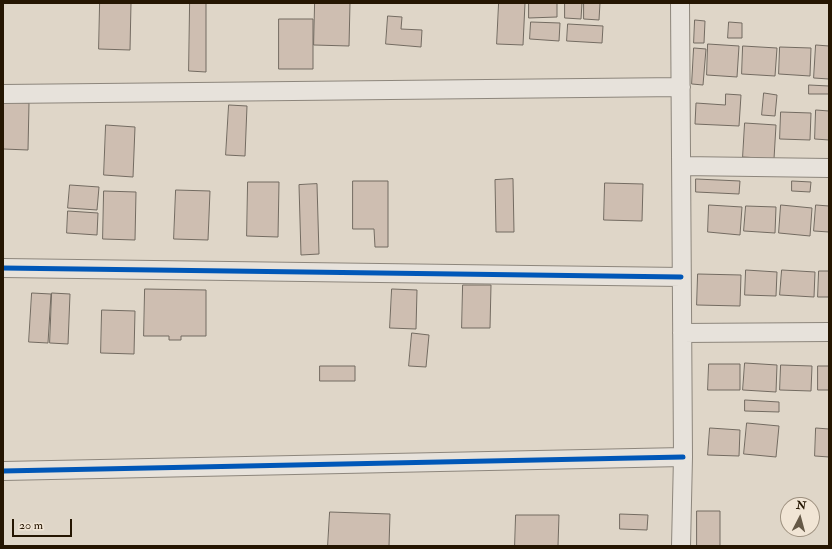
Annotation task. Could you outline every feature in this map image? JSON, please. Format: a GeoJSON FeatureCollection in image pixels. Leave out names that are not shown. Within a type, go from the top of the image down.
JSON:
{"type":"FeatureCollection","features":[{"type":"Feature","properties":{"kind":"street"},"geometry":{"type":"LineString","coordinates":[[680,3],[682,166],[681,546]]}},
{"type":"Feature","properties":{"kind":"street"},"geometry":{"type":"LineString","coordinates":[[3,94],[681,87]]}},
{"type":"Feature","properties":{"kind":"street"},"geometry":{"type":"LineString","coordinates":[[682,166],[829,168]]}},
{"type":"Feature","properties":{"kind":"street"},"geometry":{"type":"LineString","coordinates":[[3,268],[681,277]]}},
{"type":"Feature","properties":{"kind":"street"},"geometry":{"type":"LineString","coordinates":[[682,333],[829,332]]}},
{"type":"Feature","properties":{"kind":"street"},"geometry":{"type":"LineString","coordinates":[[3,471],[682,458]]}},
{"type":"Feature","properties":{"kind":"building"},"geometry":{"type":"Polygon","coordinates":[[[100,3],[131,3],[130,50],[99,49],[100,3]]]}},
{"type":"Feature","properties":{"kind":"building"},"geometry":{"type":"Polygon","coordinates":[[[190,3],[206,3],[206,72],[189,71],[190,3]]]}},
{"type":"Feature","properties":{"kind":"building"},"geometry":{"type":"Polygon","coordinates":[[[315,3],[350,3],[349,46],[314,45],[315,3]]]}},
{"type":"Feature","properties":{"kind":"building"},"geometry":{"type":"Polygon","coordinates":[[[499,3],[525,3],[523,45],[497,44],[499,3]]]}},
{"type":"Feature","properties":{"kind":"building"},"geometry":{"type":"Polygon","coordinates":[[[529,3],[557,3],[557,17],[529,18],[529,3]]]}},
{"type":"Feature","properties":{"kind":"building"},"geometry":{"type":"Polygon","coordinates":[[[565,3],[582,3],[581,19],[565,18],[565,3]]]}},
{"type":"Feature","properties":{"kind":"building"},"geometry":{"type":"Polygon","coordinates":[[[584,3],[600,3],[599,20],[584,19],[584,3]]]}},
{"type":"Feature","properties":{"kind":"building"},"geometry":{"type":"Polygon","coordinates":[[[388,16],[402,17],[401,29],[422,30],[421,47],[386,44],[388,16]]]}},
{"type":"Feature","properties":{"kind":"building"},"geometry":{"type":"Polygon","coordinates":[[[279,19],[313,19],[313,69],[279,69],[279,19]]]}},
{"type":"Feature","properties":{"kind":"building"},"geometry":{"type":"Polygon","coordinates":[[[695,20],[705,21],[704,43],[694,43],[695,20]]]}},
{"type":"Feature","properties":{"kind":"building"},"geometry":{"type":"Polygon","coordinates":[[[531,22],[560,23],[559,41],[530,39],[531,22]]]}},
{"type":"Feature","properties":{"kind":"building"},"geometry":{"type":"Polygon","coordinates":[[[729,22],[742,23],[742,38],[728,38],[729,22]]]}},
{"type":"Feature","properties":{"kind":"building"},"geometry":{"type":"Polygon","coordinates":[[[568,24],[603,26],[602,43],[567,41],[568,24]]]}},
{"type":"Feature","properties":{"kind":"building"},"geometry":{"type":"Polygon","coordinates":[[[708,44],[739,46],[737,77],[707,75],[708,44]]]}},
{"type":"Feature","properties":{"kind":"building"},"geometry":{"type":"Polygon","coordinates":[[[816,45],[829,46],[829,79],[814,78],[816,45]]]}},
{"type":"Feature","properties":{"kind":"building"},"geometry":{"type":"Polygon","coordinates":[[[743,46],[777,48],[775,76],[742,74],[743,46]]]}},
{"type":"Feature","properties":{"kind":"building"},"geometry":{"type":"Polygon","coordinates":[[[780,47],[811,48],[810,76],[779,74],[780,47]]]}},
{"type":"Feature","properties":{"kind":"building"},"geometry":{"type":"Polygon","coordinates":[[[694,48],[706,49],[703,85],[692,84],[694,48]]]}},
{"type":"Feature","properties":{"kind":"building"},"geometry":{"type":"Polygon","coordinates":[[[809,85],[829,86],[829,94],[809,94],[809,85]]]}},
{"type":"Feature","properties":{"kind":"building"},"geometry":{"type":"Polygon","coordinates":[[[764,93],[777,95],[775,116],[762,115],[764,93]]]}},
{"type":"Feature","properties":{"kind":"building"},"geometry":{"type":"Polygon","coordinates":[[[726,94],[741,95],[739,126],[695,124],[696,103],[725,105],[726,94]]]}},
{"type":"Feature","properties":{"kind":"building"},"geometry":{"type":"Polygon","coordinates":[[[3,102],[29,103],[28,150],[3,149],[3,102]]]}},
{"type":"Feature","properties":{"kind":"building"},"geometry":{"type":"Polygon","coordinates":[[[229,105],[247,106],[245,156],[226,155],[229,105]]]}},
{"type":"Feature","properties":{"kind":"building"},"geometry":{"type":"Polygon","coordinates":[[[816,110],[829,111],[829,140],[815,139],[816,110]]]}},
{"type":"Feature","properties":{"kind":"building"},"geometry":{"type":"Polygon","coordinates":[[[781,112],[811,113],[810,140],[780,139],[781,112]]]}},
{"type":"Feature","properties":{"kind":"building"},"geometry":{"type":"Polygon","coordinates":[[[745,123],[776,125],[774,159],[743,157],[745,123]]]}},
{"type":"Feature","properties":{"kind":"building"},"geometry":{"type":"Polygon","coordinates":[[[106,125],[135,127],[133,177],[104,175],[106,125]]]}},
{"type":"Feature","properties":{"kind":"building"},"geometry":{"type":"Polygon","coordinates":[[[513,179],[514,232],[496,232],[495,180],[513,179]]]}},
{"type":"Feature","properties":{"kind":"building"},"geometry":{"type":"Polygon","coordinates":[[[696,179],[740,181],[739,194],[696,192],[696,179]]]}},
{"type":"Feature","properties":{"kind":"building"},"geometry":{"type":"Polygon","coordinates":[[[353,181],[388,181],[388,247],[375,247],[374,229],[353,229],[353,181]]]}},
{"type":"Feature","properties":{"kind":"building"},"geometry":{"type":"Polygon","coordinates":[[[792,181],[811,182],[810,192],[792,191],[792,181]]]}},
{"type":"Feature","properties":{"kind":"building"},"geometry":{"type":"Polygon","coordinates":[[[248,182],[279,182],[278,237],[247,236],[248,182]]]}},
{"type":"Feature","properties":{"kind":"building"},"geometry":{"type":"Polygon","coordinates":[[[605,183],[643,184],[642,221],[604,220],[605,183]]]}},
{"type":"Feature","properties":{"kind":"building"},"geometry":{"type":"Polygon","coordinates":[[[317,184],[319,254],[301,255],[299,185],[317,184]]]}},
{"type":"Feature","properties":{"kind":"building"},"geometry":{"type":"Polygon","coordinates":[[[70,185],[99,187],[97,210],[68,208],[70,185]]]}},
{"type":"Feature","properties":{"kind":"building"},"geometry":{"type":"Polygon","coordinates":[[[176,190],[210,191],[208,240],[174,239],[176,190]]]}},
{"type":"Feature","properties":{"kind":"building"},"geometry":{"type":"Polygon","coordinates":[[[104,191],[136,192],[135,240],[103,239],[104,191]]]}},
{"type":"Feature","properties":{"kind":"building"},"geometry":{"type":"Polygon","coordinates":[[[709,205],[742,207],[740,235],[708,232],[709,205]]]}},
{"type":"Feature","properties":{"kind":"building"},"geometry":{"type":"Polygon","coordinates":[[[781,205],[812,208],[810,236],[779,233],[781,205]]]}},
{"type":"Feature","properties":{"kind":"building"},"geometry":{"type":"Polygon","coordinates":[[[816,205],[829,206],[829,232],[814,231],[816,205]]]}},
{"type":"Feature","properties":{"kind":"building"},"geometry":{"type":"Polygon","coordinates":[[[746,206],[776,207],[775,233],[744,231],[746,206]]]}},
{"type":"Feature","properties":{"kind":"building"},"geometry":{"type":"Polygon","coordinates":[[[68,211],[98,213],[97,235],[67,233],[68,211]]]}},
{"type":"Feature","properties":{"kind":"building"},"geometry":{"type":"Polygon","coordinates":[[[746,270],[777,272],[776,296],[745,295],[746,270]]]}},
{"type":"Feature","properties":{"kind":"building"},"geometry":{"type":"Polygon","coordinates":[[[782,270],[815,272],[814,297],[780,295],[782,270]]]}},
{"type":"Feature","properties":{"kind":"building"},"geometry":{"type":"Polygon","coordinates":[[[819,271],[829,271],[829,297],[818,297],[819,271]]]}},
{"type":"Feature","properties":{"kind":"building"},"geometry":{"type":"Polygon","coordinates":[[[698,274],[741,275],[740,306],[697,305],[698,274]]]}},
{"type":"Feature","properties":{"kind":"building"},"geometry":{"type":"Polygon","coordinates":[[[463,285],[491,285],[490,328],[462,328],[463,285]]]}},
{"type":"Feature","properties":{"kind":"building"},"geometry":{"type":"Polygon","coordinates":[[[145,289],[206,290],[206,336],[181,336],[181,340],[169,340],[169,336],[144,336],[145,289]]]}},
{"type":"Feature","properties":{"kind":"building"},"geometry":{"type":"Polygon","coordinates":[[[392,289],[417,290],[416,329],[390,328],[392,289]]]}},
{"type":"Feature","properties":{"kind":"building"},"geometry":{"type":"Polygon","coordinates":[[[32,293],[51,294],[48,343],[29,342],[32,293]]]}},
{"type":"Feature","properties":{"kind":"building"},"geometry":{"type":"Polygon","coordinates":[[[52,293],[70,294],[68,344],[50,343],[52,293]]]}},
{"type":"Feature","properties":{"kind":"building"},"geometry":{"type":"Polygon","coordinates":[[[102,310],[135,311],[134,354],[101,353],[102,310]]]}},
{"type":"Feature","properties":{"kind":"building"},"geometry":{"type":"Polygon","coordinates":[[[412,333],[429,335],[426,367],[409,366],[412,333]]]}},
{"type":"Feature","properties":{"kind":"building"},"geometry":{"type":"Polygon","coordinates":[[[745,363],[777,365],[776,392],[743,390],[745,363]]]}},
{"type":"Feature","properties":{"kind":"building"},"geometry":{"type":"Polygon","coordinates":[[[709,364],[740,364],[740,390],[708,390],[709,364]]]}},
{"type":"Feature","properties":{"kind":"building"},"geometry":{"type":"Polygon","coordinates":[[[781,365],[812,366],[811,391],[780,390],[781,365]]]}},
{"type":"Feature","properties":{"kind":"building"},"geometry":{"type":"Polygon","coordinates":[[[320,366],[355,366],[355,381],[320,381],[320,366]]]}},
{"type":"Feature","properties":{"kind":"building"},"geometry":{"type":"Polygon","coordinates":[[[818,366],[829,366],[829,390],[818,390],[818,366]]]}},
{"type":"Feature","properties":{"kind":"building"},"geometry":{"type":"Polygon","coordinates":[[[745,400],[779,402],[779,412],[745,411],[745,400]]]}},
{"type":"Feature","properties":{"kind":"building"},"geometry":{"type":"Polygon","coordinates":[[[747,423],[779,426],[776,457],[744,454],[747,423]]]}},
{"type":"Feature","properties":{"kind":"building"},"geometry":{"type":"Polygon","coordinates":[[[710,428],[740,430],[739,456],[708,455],[710,428]]]}},
{"type":"Feature","properties":{"kind":"building"},"geometry":{"type":"Polygon","coordinates":[[[816,428],[829,429],[829,457],[815,456],[816,428]]]}},
{"type":"Feature","properties":{"kind":"building"},"geometry":{"type":"Polygon","coordinates":[[[697,511],[720,511],[720,546],[697,546],[697,511]]]}},
{"type":"Feature","properties":{"kind":"building"},"geometry":{"type":"Polygon","coordinates":[[[330,512],[390,514],[389,546],[328,546],[330,512]]]}},
{"type":"Feature","properties":{"kind":"building"},"geometry":{"type":"Polygon","coordinates":[[[620,514],[648,515],[647,530],[620,529],[620,514]]]}},
{"type":"Feature","properties":{"kind":"building"},"geometry":{"type":"Polygon","coordinates":[[[516,515],[559,515],[558,546],[515,546],[516,515]]]}},
{"type":"Feature","properties":{"kind":"cycle path"},"geometry":{"type":"LineString","coordinates":[[3,268],[681,277]]}},
{"type":"Feature","properties":{"kind":"cycle path"},"geometry":{"type":"LineString","coordinates":[[3,471],[683,457]]}}]}
